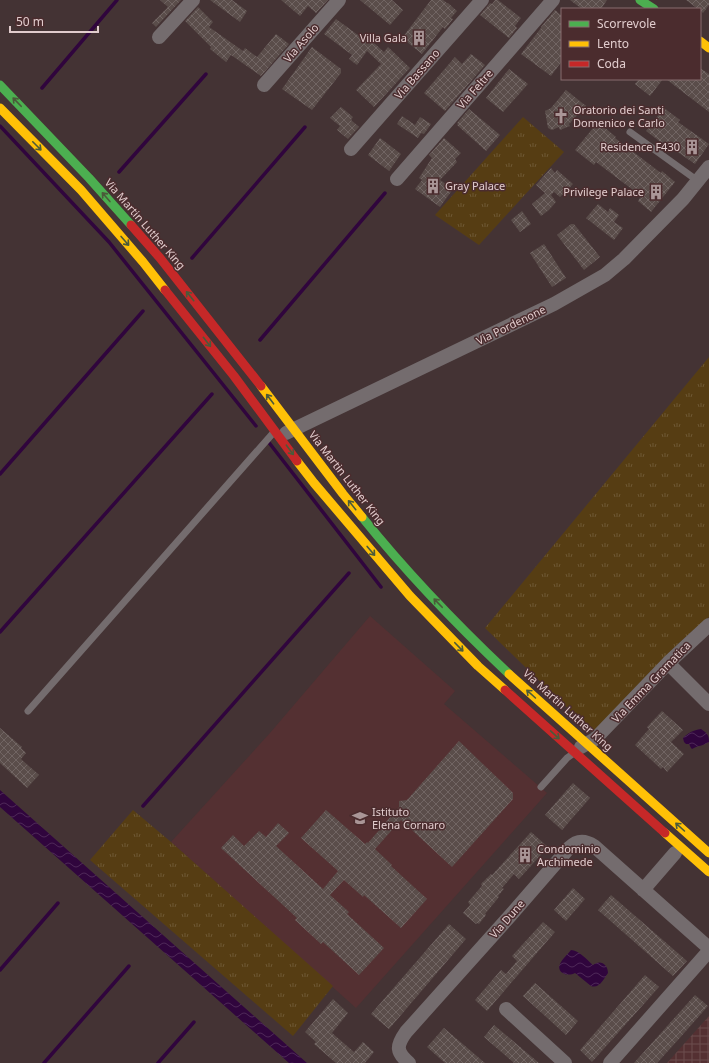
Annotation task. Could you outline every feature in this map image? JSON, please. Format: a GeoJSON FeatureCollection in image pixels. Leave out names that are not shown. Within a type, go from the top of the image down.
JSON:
{"type":"FeatureCollection","features":[{"type":"Feature","properties":{"kind":"main road"},"geometry":{"type":"LineString","coordinates":[[640,0],[652,8]]}},
{"type":"Feature","properties":{"kind":"main road","name":"Via Martin Luther King"},"geometry":{"type":"LineString","coordinates":[[0,85],[89,178],[160,258],[239,357],[342,494],[392,554],[472,639],[528,692],[709,853]]}},
{"type":"Feature","properties":{"kind":"main road"},"geometry":{"type":"LineString","coordinates":[[0,108],[80,190],[143,262],[215,352],[320,489],[410,596],[478,666],[709,872]]}},
{"type":"Feature","properties":{"kind":"street"},"geometry":{"type":"LineString","coordinates":[[159,37],[193,0]]}},
{"type":"Feature","properties":{"kind":"street","name":"Via Asolo"},"geometry":{"type":"LineString","coordinates":[[264,85],[338,0]]}},
{"type":"Feature","properties":{"kind":"street","name":"Via Bassano"},"geometry":{"type":"LineString","coordinates":[[352,149],[482,0]]}},
{"type":"Feature","properties":{"kind":"street","name":"Via Feltre"},"geometry":{"type":"LineString","coordinates":[[397,179],[553,0]]}},
{"type":"Feature","properties":{"kind":"street","name":"Via Pordenone"},"geometry":{"type":"LineString","coordinates":[[277,433],[293,430],[554,304],[605,275],[624,259],[684,199],[709,167]]}},
{"type":"Feature","properties":{"kind":"street","name":"Via Emma Gramatica"},"geometry":{"type":"LineString","coordinates":[[574,752],[595,739],[668,663],[709,624]]}},
{"type":"Feature","properties":{"kind":"street"},"geometry":{"type":"LineString","coordinates":[[668,663],[709,704]]}},
{"type":"Feature","properties":{"kind":"street"},"geometry":{"type":"LineString","coordinates":[[627,799],[648,828],[675,853],[709,880]]}},
{"type":"Feature","properties":{"kind":"street","name":"Via Dune"},"geometry":{"type":"LineString","coordinates":[[409,1063],[399,1051],[400,1041],[406,1032],[573,844],[578,842],[589,843],[709,949],[610,1063]]}},
{"type":"Feature","properties":{"kind":"street"},"geometry":{"type":"LineString","coordinates":[[643,890],[675,853]]}},
{"type":"Feature","properties":{"kind":"street"},"geometry":{"type":"LineString","coordinates":[[506,1009],[565,1063]]}},
{"type":"Feature","properties":{"kind":"lane"},"geometry":{"type":"LineString","coordinates":[[630,132],[698,182]]}},
{"type":"Feature","properties":{"kind":"lane"},"geometry":{"type":"LineString","coordinates":[[28,711],[277,433]]}},
{"type":"Feature","properties":{"kind":"lane"},"geometry":{"type":"LineString","coordinates":[[541,788],[574,752]]}},
{"type":"Feature","properties":{"kind":"shaded area","name":"Istituto Elena Cornaro"},"geometry":{"type":"Polygon","coordinates":[[[370,616],[455,691],[444,704],[547,793],[356,1008],[171,842],[270,733],[370,616]]]}},
{"type":"Feature","properties":{"kind":"shaded area"},"geometry":{"type":"Polygon","coordinates":[[[709,1016],[709,1063],[667,1063],[709,1016]]]}},
{"type":"Feature","properties":{"kind":"green space"},"geometry":{"type":"Polygon","coordinates":[[[523,117],[564,152],[479,245],[435,215],[523,117]]]}},
{"type":"Feature","properties":{"kind":"green space"},"geometry":{"type":"Polygon","coordinates":[[[709,357],[709,617],[663,658],[593,733],[485,628],[709,357]]]}},
{"type":"Feature","properties":{"kind":"green space"},"geometry":{"type":"Polygon","coordinates":[[[133,810],[333,986],[293,1036],[90,860],[133,810]]]}},
{"type":"Feature","properties":{"kind":"water"},"geometry":{"type":"Polygon","coordinates":[[[701,729],[707,734],[709,742],[692,749],[689,744],[684,742],[683,738],[691,732],[701,729]]]}},
{"type":"Feature","properties":{"kind":"water"},"geometry":{"type":"Polygon","coordinates":[[[0,790],[307,1063],[289,1063],[0,807],[0,790]]]}},
{"type":"Feature","properties":{"kind":"water"},"geometry":{"type":"Polygon","coordinates":[[[571,950],[580,953],[593,965],[598,962],[603,963],[607,967],[608,973],[599,985],[594,987],[591,986],[575,973],[569,975],[561,972],[559,967],[560,964],[571,950]]]}},
{"type":"Feature","properties":{"kind":"building"},"geometry":{"type":"Polygon","coordinates":[[[160,0],[181,0],[156,27],[152,23],[168,7],[160,0]]]}},
{"type":"Feature","properties":{"kind":"building"},"geometry":{"type":"Polygon","coordinates":[[[210,0],[232,0],[247,11],[240,22],[210,0]]]}},
{"type":"Feature","properties":{"kind":"building"},"geometry":{"type":"Polygon","coordinates":[[[281,0],[328,0],[316,13],[308,6],[300,16],[281,0]]]}},
{"type":"Feature","properties":{"kind":"building"},"geometry":{"type":"Polygon","coordinates":[[[360,0],[392,0],[403,10],[390,25],[360,0]]]}},
{"type":"Feature","properties":{"kind":"building"},"geometry":{"type":"Polygon","coordinates":[[[431,0],[443,0],[457,11],[445,29],[443,27],[422,54],[402,38],[431,0]]]}},
{"type":"Feature","properties":{"kind":"building"},"geometry":{"type":"Polygon","coordinates":[[[495,0],[498,0],[521,18],[515,26],[517,28],[509,38],[480,15],[490,3],[492,4],[495,0]]]}},
{"type":"Feature","properties":{"kind":"building"},"geometry":{"type":"Polygon","coordinates":[[[570,0],[607,0],[602,8],[581,8],[570,0]]]}},
{"type":"Feature","properties":{"kind":"building"},"geometry":{"type":"Polygon","coordinates":[[[686,0],[709,0],[709,5],[703,13],[701,8],[697,8],[686,0]]]}},
{"type":"Feature","properties":{"kind":"building"},"geometry":{"type":"Polygon","coordinates":[[[198,7],[213,22],[209,27],[243,51],[245,48],[257,57],[276,34],[289,44],[261,76],[231,55],[226,62],[210,49],[211,47],[185,21],[198,7]]]}},
{"type":"Feature","properties":{"kind":"building"},"geometry":{"type":"Polygon","coordinates":[[[555,10],[561,15],[561,62],[551,76],[521,54],[555,10]]]}},
{"type":"Feature","properties":{"kind":"building"},"geometry":{"type":"Polygon","coordinates":[[[336,19],[362,38],[365,35],[384,52],[388,47],[410,68],[374,107],[356,90],[381,64],[367,51],[357,65],[349,59],[352,55],[324,34],[336,19]]]}},
{"type":"Feature","properties":{"kind":"building"},"geometry":{"type":"Polygon","coordinates":[[[312,47],[341,69],[341,73],[312,110],[282,89],[312,47]]]}},
{"type":"Feature","properties":{"kind":"building"},"geometry":{"type":"Polygon","coordinates":[[[471,54],[485,65],[445,111],[424,93],[455,57],[462,64],[471,54]]]}},
{"type":"Feature","properties":{"kind":"building"},"geometry":{"type":"Polygon","coordinates":[[[509,69],[528,84],[503,112],[486,98],[509,69]]]}},
{"type":"Feature","properties":{"kind":"building"},"geometry":{"type":"Polygon","coordinates":[[[701,69],[709,74],[709,112],[667,80],[701,80],[701,69]]]}},
{"type":"Feature","properties":{"kind":"building"},"geometry":{"type":"Polygon","coordinates":[[[638,80],[662,80],[650,96],[635,84],[638,80]]]}},
{"type":"Feature","properties":{"kind":"building","name":"Oratorio dei Santi Domenico e Carlo"},"geometry":{"type":"Polygon","coordinates":[[[566,90],[586,106],[569,124],[570,126],[560,130],[559,127],[552,130],[548,128],[545,111],[551,108],[566,90]]]}},
{"type":"Feature","properties":{"kind":"building"},"geometry":{"type":"Polygon","coordinates":[[[341,107],[353,117],[351,120],[359,127],[348,139],[337,130],[340,126],[330,118],[341,107]]]}},
{"type":"Feature","properties":{"kind":"building"},"geometry":{"type":"Polygon","coordinates":[[[664,108],[680,120],[678,122],[709,144],[695,164],[646,131],[664,108]]]}},
{"type":"Feature","properties":{"kind":"building"},"geometry":{"type":"Polygon","coordinates":[[[469,109],[500,135],[486,151],[457,125],[469,109]]]}},
{"type":"Feature","properties":{"kind":"building"},"geometry":{"type":"Polygon","coordinates":[[[402,116],[415,125],[420,117],[431,124],[424,134],[421,133],[418,138],[397,124],[402,116]]]}},
{"type":"Feature","properties":{"kind":"building"},"geometry":{"type":"Polygon","coordinates":[[[598,122],[616,137],[615,138],[675,182],[651,212],[638,201],[641,196],[596,162],[594,165],[575,150],[598,122]]]}},
{"type":"Feature","properties":{"kind":"building"},"geometry":{"type":"Polygon","coordinates":[[[380,138],[401,154],[389,171],[368,155],[380,138]]]}},
{"type":"Feature","properties":{"kind":"building"},"geometry":{"type":"Polygon","coordinates":[[[444,138],[461,153],[455,159],[457,162],[440,180],[453,189],[440,207],[415,189],[422,180],[419,178],[432,158],[429,155],[444,138]]]}},
{"type":"Feature","properties":{"kind":"building"},"geometry":{"type":"Polygon","coordinates":[[[551,168],[555,173],[557,170],[573,184],[560,197],[554,192],[551,195],[556,202],[541,216],[532,204],[545,193],[536,185],[551,168]]]}},
{"type":"Feature","properties":{"kind":"building"},"geometry":{"type":"Polygon","coordinates":[[[598,204],[608,212],[610,208],[619,215],[614,222],[623,228],[614,240],[586,218],[598,204]]]}},
{"type":"Feature","properties":{"kind":"building"},"geometry":{"type":"Polygon","coordinates":[[[522,211],[531,224],[520,232],[511,220],[522,211]]]}},
{"type":"Feature","properties":{"kind":"building"},"geometry":{"type":"Polygon","coordinates":[[[571,224],[574,224],[600,257],[584,270],[557,235],[571,224]]]}},
{"type":"Feature","properties":{"kind":"building"},"geometry":{"type":"Polygon","coordinates":[[[544,244],[566,278],[552,287],[530,253],[544,244]]]}},
{"type":"Feature","properties":{"kind":"building"},"geometry":{"type":"Polygon","coordinates":[[[662,711],[683,730],[671,742],[684,754],[667,772],[663,767],[661,769],[635,745],[649,729],[647,727],[662,711]]]}},
{"type":"Feature","properties":{"kind":"building"},"geometry":{"type":"Polygon","coordinates":[[[0,728],[22,747],[21,748],[26,753],[21,759],[39,775],[27,788],[0,763],[0,728]]]}},
{"type":"Feature","properties":{"kind":"building"},"geometry":{"type":"Polygon","coordinates":[[[459,741],[513,793],[513,799],[452,867],[401,820],[375,849],[427,899],[401,928],[364,895],[363,897],[344,880],[330,895],[349,912],[347,914],[384,948],[359,975],[323,942],[321,944],[295,920],[297,918],[221,848],[233,835],[244,846],[259,831],[266,837],[278,823],[289,833],[276,846],[323,889],[338,871],[301,838],[326,810],[365,844],[367,842],[368,843],[399,807],[399,801],[407,800],[459,741]]]}},
{"type":"Feature","properties":{"kind":"building","name":"Condominio Archimede"},"geometry":{"type":"Polygon","coordinates":[[[573,783],[590,798],[562,830],[545,815],[573,783]]]}},
{"type":"Feature","properties":{"kind":"building"},"geometry":{"type":"Polygon","coordinates":[[[531,832],[548,847],[519,879],[514,874],[502,888],[504,889],[485,914],[486,915],[479,924],[476,924],[463,913],[470,905],[468,902],[482,886],[481,884],[491,874],[492,875],[531,832]]]}},
{"type":"Feature","properties":{"kind":"building"},"geometry":{"type":"Polygon","coordinates":[[[573,888],[585,899],[566,921],[554,910],[573,888]]]}},
{"type":"Feature","properties":{"kind":"building"},"geometry":{"type":"Polygon","coordinates":[[[611,895],[687,961],[673,976],[598,910],[611,895]]]}},
{"type":"Feature","properties":{"kind":"building"},"geometry":{"type":"Polygon","coordinates":[[[543,922],[555,932],[487,1011],[475,1000],[501,970],[506,974],[517,961],[512,956],[543,922]]]}},
{"type":"Feature","properties":{"kind":"building"},"geometry":{"type":"Polygon","coordinates":[[[449,924],[466,939],[389,1029],[371,1014],[449,924]]]}},
{"type":"Feature","properties":{"kind":"building"},"geometry":{"type":"Polygon","coordinates":[[[645,975],[659,987],[592,1062],[580,1050],[645,975]]]}},
{"type":"Feature","properties":{"kind":"building"},"geometry":{"type":"Polygon","coordinates":[[[535,983],[578,1021],[566,1035],[523,996],[535,983]]]}},
{"type":"Feature","properties":{"kind":"building"},"geometry":{"type":"Polygon","coordinates":[[[695,995],[708,1006],[678,1040],[657,1063],[634,1063],[695,995]]]}},
{"type":"Feature","properties":{"kind":"building"},"geometry":{"type":"Polygon","coordinates":[[[333,999],[348,1013],[332,1033],[354,1052],[363,1042],[374,1052],[365,1063],[336,1063],[314,1044],[316,1042],[305,1032],[333,999]]]}},
{"type":"Feature","properties":{"kind":"building"},"geometry":{"type":"Polygon","coordinates":[[[494,1025],[539,1063],[514,1063],[484,1037],[494,1025]]]}},
{"type":"Feature","properties":{"kind":"building"},"geometry":{"type":"Polygon","coordinates":[[[444,1028],[485,1063],[445,1063],[427,1047],[444,1028]]]}},
{"type":"Feature","properties":{"kind":"waterway"},"geometry":{"type":"LineString","coordinates":[[42,88],[117,0]]}},
{"type":"Feature","properties":{"kind":"waterway"},"geometry":{"type":"LineString","coordinates":[[119,172],[206,74]]}},
{"type":"Feature","properties":{"kind":"waterway"},"geometry":{"type":"LineString","coordinates":[[0,126],[109,242],[256,426]]}},
{"type":"Feature","properties":{"kind":"waterway"},"geometry":{"type":"LineString","coordinates":[[192,258],[305,127]]}},
{"type":"Feature","properties":{"kind":"waterway"},"geometry":{"type":"LineString","coordinates":[[260,340],[385,193]]}},
{"type":"Feature","properties":{"kind":"waterway"},"geometry":{"type":"LineString","coordinates":[[0,474],[143,311]]}},
{"type":"Feature","properties":{"kind":"waterway"},"geometry":{"type":"LineString","coordinates":[[0,632],[212,394]]}},
{"type":"Feature","properties":{"kind":"waterway"},"geometry":{"type":"LineString","coordinates":[[267,440],[381,587]]}},
{"type":"Feature","properties":{"kind":"waterway"},"geometry":{"type":"LineString","coordinates":[[143,806],[349,573]]}},
{"type":"Feature","properties":{"kind":"waterway"},"geometry":{"type":"LineString","coordinates":[[0,970],[58,903]]}},
{"type":"Feature","properties":{"kind":"waterway"},"geometry":{"type":"LineString","coordinates":[[44,1063],[129,966]]}},
{"type":"Feature","properties":{"kind":"waterway"},"geometry":{"type":"LineString","coordinates":[[158,1063],[194,1022]]}},
{"type":"Feature","properties":{"kind":"traffic: fast"},"geometry":{"type":"LineString","coordinates":[[640,0],[652,8]]}},
{"type":"Feature","properties":{"kind":"traffic: fast"},"geometry":{"type":"LineString","coordinates":[[0,85],[89,178],[131,225]]}},
{"type":"Feature","properties":{"kind":"traffic: fast"},"geometry":{"type":"LineString","coordinates":[[362,517],[433,598],[470,637],[509,674]]}},
{"type":"Feature","properties":{"kind":"traffic: slow"},"geometry":{"type":"LineString","coordinates":[[701,42],[709,48]]}},
{"type":"Feature","properties":{"kind":"traffic: slow"},"geometry":{"type":"LineString","coordinates":[[0,108],[81,190],[165,290]]}},
{"type":"Feature","properties":{"kind":"traffic: slow"},"geometry":{"type":"LineString","coordinates":[[261,386],[362,517]]}},
{"type":"Feature","properties":{"kind":"traffic: slow"},"geometry":{"type":"LineString","coordinates":[[297,461],[410,596],[478,666],[505,690]]}},
{"type":"Feature","properties":{"kind":"traffic: slow"},"geometry":{"type":"LineString","coordinates":[[509,674],[709,853]]}},
{"type":"Feature","properties":{"kind":"traffic: slow"},"geometry":{"type":"LineString","coordinates":[[665,833],[709,872]]}},
{"type":"Feature","properties":{"kind":"traffic: jam"},"geometry":{"type":"LineString","coordinates":[[131,225],[160,258],[261,386]]}},
{"type":"Feature","properties":{"kind":"traffic: jam"},"geometry":{"type":"LineString","coordinates":[[165,290],[234,376],[297,461]]}},
{"type":"Feature","properties":{"kind":"traffic: jam"},"geometry":{"type":"LineString","coordinates":[[505,690],[665,833]]}},
{"type":"Feature","properties":{"kind":"place","name":"Villa Gala"},"geometry":{"type":"Point","coordinates":[419,38]}},
{"type":"Feature","properties":{"kind":"place","name":"Oratorio dei Santi Domenico e Carlo"},"geometry":{"type":"Point","coordinates":[561,116]}},
{"type":"Feature","properties":{"kind":"place","name":"Residence F430"},"geometry":{"type":"Point","coordinates":[692,147]}},
{"type":"Feature","properties":{"kind":"place","name":"Gray Palace"},"geometry":{"type":"Point","coordinates":[433,186]}},
{"type":"Feature","properties":{"kind":"place","name":"Privilege Palace"},"geometry":{"type":"Point","coordinates":[656,192]}},
{"type":"Feature","properties":{"kind":"place","name":"Istituto Elena Cornaro"},"geometry":{"type":"Point","coordinates":[360,818]}},
{"type":"Feature","properties":{"kind":"place","name":"Condominio Archimede"},"geometry":{"type":"Point","coordinates":[525,855]}}]}
